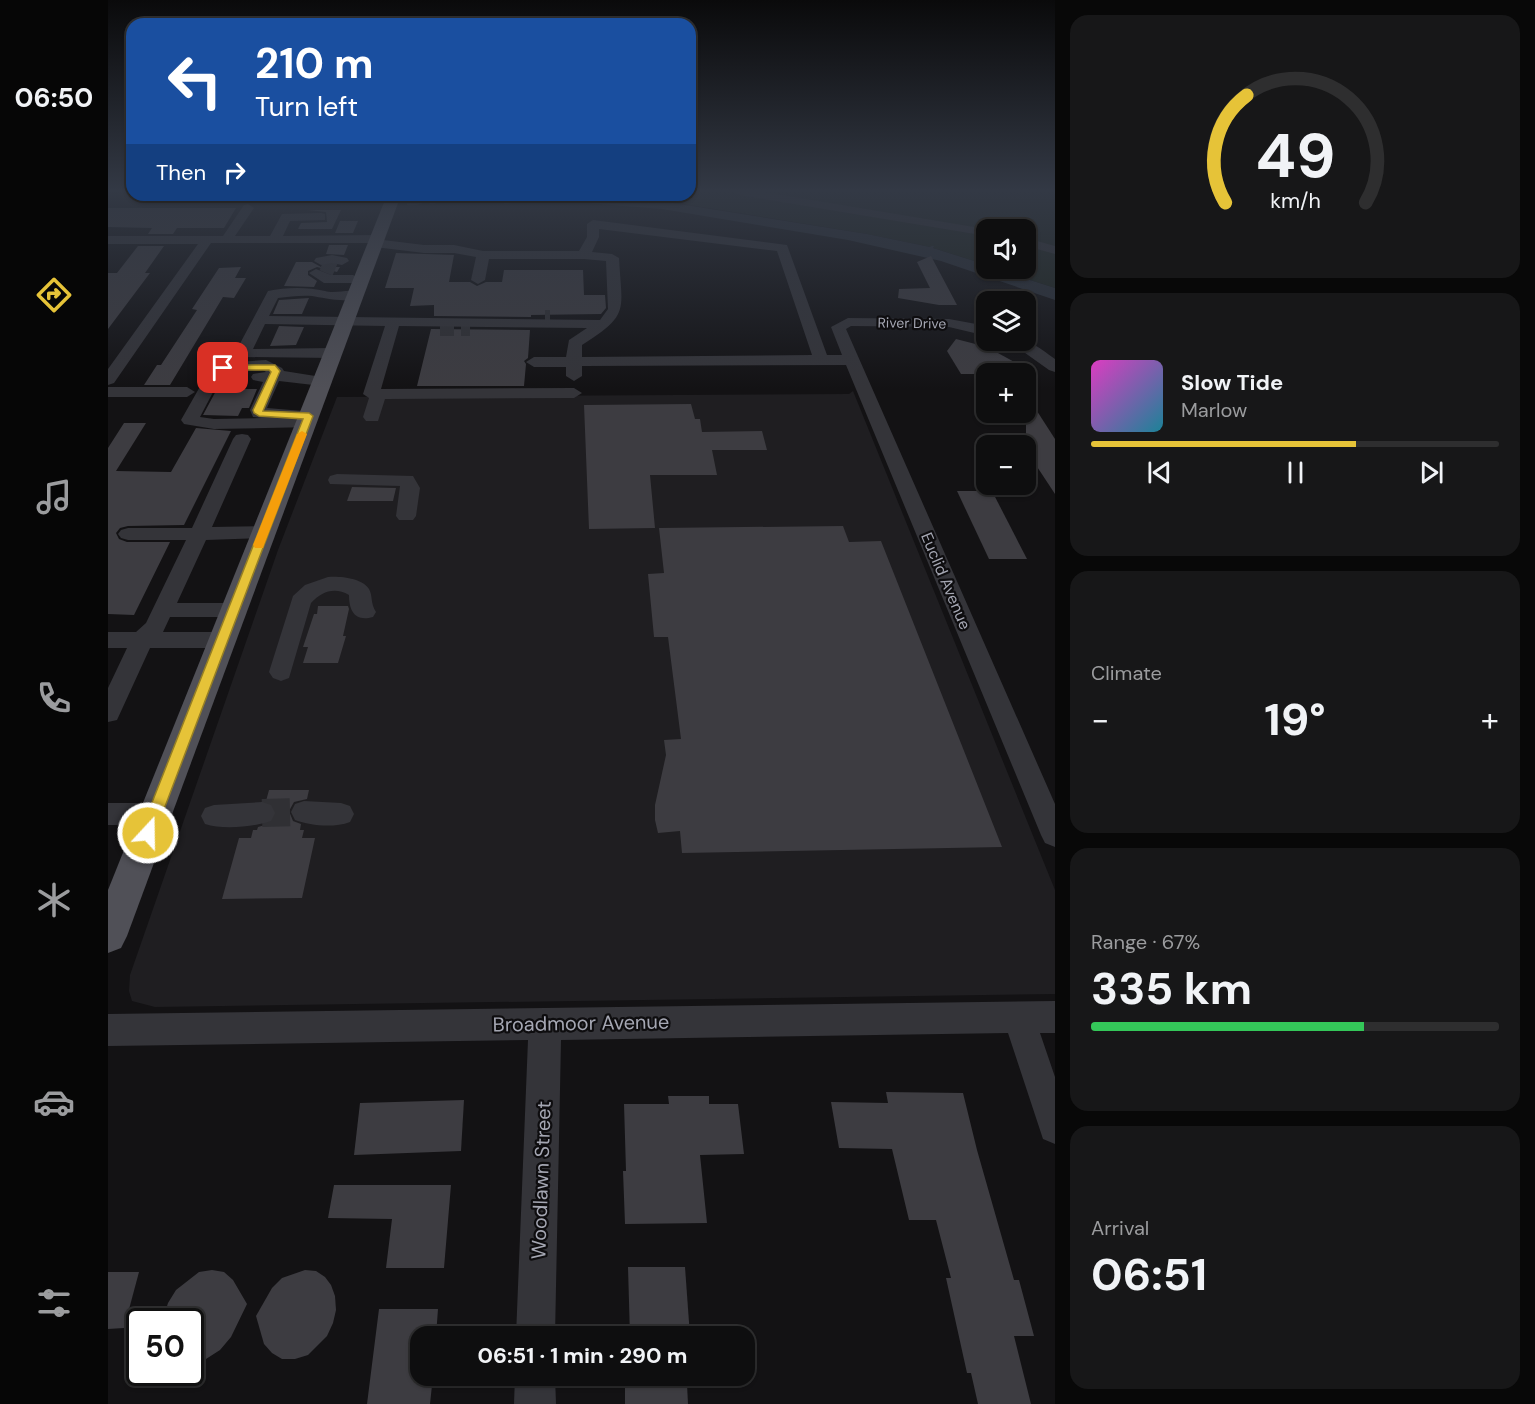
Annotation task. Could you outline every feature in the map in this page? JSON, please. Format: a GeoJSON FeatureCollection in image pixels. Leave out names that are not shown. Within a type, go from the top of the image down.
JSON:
{"type":"FeatureCollection","features":[{"type":"Feature","properties":{"kind":"main road"},"geometry":{"type":"LineString","coordinates":[[108,936],[370,258]]}},
{"type":"Feature","properties":{"kind":"street"},"geometry":{"type":"LineString","coordinates":[[195,258],[109,381],[188,397],[213,378],[280,377],[327,367]]}},
{"type":"Feature","properties":{"kind":"street"},"geometry":{"type":"LineString","coordinates":[[279,279],[327,266],[347,258]]}},
{"type":"Feature","properties":{"kind":"street"},"geometry":{"type":"LineString","coordinates":[[478,280],[482,258]]}},
{"type":"Feature","properties":{"kind":"street"},"geometry":{"type":"LineString","coordinates":[[393,323],[371,394],[574,396],[574,343],[604,324],[615,309],[612,258],[608,258]]}},
{"type":"Feature","properties":{"kind":"street"},"geometry":{"type":"LineString","coordinates":[[785,258],[821,360]]}},
{"type":"Feature","properties":{"kind":"street"},"geometry":{"type":"LineString","coordinates":[[327,266],[358,287]]}},
{"type":"Feature","properties":{"kind":"street"},"geometry":{"type":"LineString","coordinates":[[327,367],[249,354],[244,351],[273,294],[316,292],[323,296],[358,287]]}},
{"type":"Feature","properties":{"kind":"street"},"geometry":{"type":"LineString","coordinates":[[470,329],[542,319],[565,324],[604,324]]}},
{"type":"Feature","properties":{"kind":"street"},"geometry":{"type":"LineString","coordinates":[[261,320],[497,324]]}},
{"type":"Feature","properties":{"kind":"street","name":"River Drive"},"geometry":{"type":"LineString","coordinates":[[838,327],[848,322],[949,322],[976,328]]}},
{"type":"Feature","properties":{"kind":"street"},"geometry":{"type":"LineString","coordinates":[[419,323],[440,329]]}},
{"type":"Feature","properties":{"kind":"street","name":"Euclid Avenue"},"geometry":{"type":"LineString","coordinates":[[838,327],[1055,835]]}},
{"type":"Feature","properties":{"kind":"street"},"geometry":{"type":"LineString","coordinates":[[1034,351],[1055,367]]}},
{"type":"Feature","properties":{"kind":"street"},"geometry":{"type":"LineString","coordinates":[[534,362],[851,360]]}},
{"type":"Feature","properties":{"kind":"street"},"geometry":{"type":"LineString","coordinates":[[280,377],[258,410],[259,413],[307,420]]}},
{"type":"Feature","properties":{"kind":"street"},"geometry":{"type":"LineString","coordinates":[[372,417],[378,394]]}},
{"type":"Feature","properties":{"kind":"street"},"geometry":{"type":"LineString","coordinates":[[188,397],[190,420],[244,431],[307,420]]}},
{"type":"Feature","properties":{"kind":"street"},"geometry":{"type":"LineString","coordinates":[[108,713],[142,640],[155,627],[164,610],[244,431]]}},
{"type":"Feature","properties":{"kind":"street"},"geometry":{"type":"LineString","coordinates":[[337,480],[406,480],[411,488],[406,516]]}},
{"type":"Feature","properties":{"kind":"street"},"geometry":{"type":"LineString","coordinates":[[128,534],[264,532]]}},
{"type":"Feature","properties":{"kind":"street"},"geometry":{"type":"LineString","coordinates":[[281,672],[302,601],[307,592],[317,586],[330,584],[354,587],[360,592],[360,607],[365,612]]}},
{"type":"Feature","properties":{"kind":"street"},"geometry":{"type":"LineString","coordinates":[[164,610],[234,610]]}},
{"type":"Feature","properties":{"kind":"street"},"geometry":{"type":"LineString","coordinates":[[108,640],[222,639]]}},
{"type":"Feature","properties":{"kind":"street"},"geometry":{"type":"LineString","coordinates":[[303,812],[341,814]]}},
{"type":"Feature","properties":{"kind":"street"},"geometry":{"type":"LineString","coordinates":[[214,816],[262,813]]}},
{"type":"Feature","properties":{"kind":"street"},"geometry":{"type":"LineString","coordinates":[[108,814],[155,814]]}},
{"type":"Feature","properties":{"kind":"street","name":"Broadmoor Avenue"},"geometry":{"type":"LineString","coordinates":[[108,1030],[1055,1017]]}},
{"type":"Feature","properties":{"kind":"street"},"geometry":{"type":"LineString","coordinates":[[1019,1018],[1055,1127]]}},
{"type":"Feature","properties":{"kind":"street","name":"Woodlawn Street"},"geometry":{"type":"LineString","coordinates":[[536,1326],[545,1024]]}},
{"type":"Feature","properties":{"kind":"street"},"geometry":{"type":"LineString","coordinates":[[535,1386],[535,1404]]}},
{"type":"Feature","properties":{"kind":"shaded area"},"geometry":{"type":"Polygon","coordinates":[[[926,258],[963,258],[976,262],[976,273],[926,258]]]}},
{"type":"Feature","properties":{"kind":"shaded area"},"geometry":{"type":"Polygon","coordinates":[[[963,258],[976,258],[976,262],[963,258]]]}},
{"type":"Feature","properties":{"kind":"shaded area"},"geometry":{"type":"Polygon","coordinates":[[[1036,258],[1055,258],[1055,288],[1027,279],[1036,279],[1036,258]]]}},
{"type":"Feature","properties":{"kind":"shaded area"},"geometry":{"type":"Polygon","coordinates":[[[994,279],[1027,279],[1055,288],[1055,300],[1036,294],[1036,291],[1029,291],[994,279]]]}},
{"type":"Feature","properties":{"kind":"shaded area"},"geometry":{"type":"Polygon","coordinates":[[[853,391],[1055,890],[1055,994],[155,1007],[132,1001],[129,991],[130,975],[278,550],[337,397],[849,394],[853,391]]]}},
{"type":"Feature","properties":{"kind":"building"},"geometry":{"type":"Polygon","coordinates":[[[129,258],[156,258],[145,273],[150,273],[108,329],[108,273],[117,273],[129,258]]]}},
{"type":"Feature","properties":{"kind":"building"},"geometry":{"type":"Polygon","coordinates":[[[395,258],[454,258],[449,282],[470,282],[477,286],[486,282],[502,282],[504,270],[583,270],[584,295],[605,295],[606,308],[601,314],[531,315],[531,317],[434,316],[434,305],[410,306],[414,288],[385,288],[395,258]]]}},
{"type":"Feature","properties":{"kind":"building"},"geometry":{"type":"Polygon","coordinates":[[[932,258],[957,305],[939,305],[898,298],[899,289],[930,288],[917,262],[932,258]]]}},
{"type":"Feature","properties":{"kind":"building"},"geometry":{"type":"Polygon","coordinates":[[[296,262],[312,262],[321,267],[340,267],[337,272],[317,267],[308,271],[308,275],[317,281],[314,287],[284,286],[296,262]]]}},
{"type":"Feature","properties":{"kind":"building"},"geometry":{"type":"Polygon","coordinates":[[[241,267],[235,278],[246,278],[234,298],[223,297],[170,385],[144,385],[157,365],[161,365],[197,310],[192,309],[219,268],[241,267]]]}},
{"type":"Feature","properties":{"kind":"building"},"geometry":{"type":"Polygon","coordinates":[[[309,298],[302,314],[273,314],[279,300],[309,298]]]}},
{"type":"Feature","properties":{"kind":"building"},"geometry":{"type":"Polygon","coordinates":[[[279,326],[304,327],[296,345],[270,346],[279,326]]]}},
{"type":"Feature","properties":{"kind":"building"},"geometry":{"type":"Polygon","coordinates":[[[431,329],[530,330],[528,358],[524,361],[526,364],[524,386],[417,386],[431,329]]]}},
{"type":"Feature","properties":{"kind":"building"},"geometry":{"type":"Polygon","coordinates":[[[956,339],[976,344],[976,351],[994,351],[1016,363],[976,363],[976,374],[961,374],[947,351],[956,339]]]}},
{"type":"Feature","properties":{"kind":"building"},"geometry":{"type":"Polygon","coordinates":[[[217,389],[257,389],[249,408],[242,408],[238,416],[203,415],[217,389]]]}},
{"type":"Feature","properties":{"kind":"building"},"geometry":{"type":"Polygon","coordinates":[[[691,404],[695,419],[700,419],[702,432],[762,431],[767,450],[712,450],[717,475],[650,475],[655,528],[589,529],[584,405],[691,404]]]}},
{"type":"Feature","properties":{"kind":"building"},"geometry":{"type":"Polygon","coordinates":[[[1036,410],[1055,439],[1055,494],[1036,465],[1036,435],[1026,435],[1026,423],[1036,423],[1036,410]]]}},
{"type":"Feature","properties":{"kind":"building"},"geometry":{"type":"Polygon","coordinates":[[[124,423],[146,423],[116,471],[171,472],[196,428],[231,431],[184,525],[128,526],[120,528],[116,533],[119,539],[127,542],[170,542],[134,615],[108,614],[108,448],[124,423]]]}},
{"type":"Feature","properties":{"kind":"building"},"geometry":{"type":"Polygon","coordinates":[[[352,487],[396,488],[393,501],[347,501],[352,487]]]}},
{"type":"Feature","properties":{"kind":"building"},"geometry":{"type":"Polygon","coordinates":[[[957,491],[976,491],[976,495],[994,495],[1027,559],[989,559],[957,491]]]}},
{"type":"Feature","properties":{"kind":"building"},"geometry":{"type":"Polygon","coordinates":[[[843,526],[849,542],[881,541],[1002,847],[682,853],[680,831],[658,833],[655,820],[655,805],[666,755],[664,740],[681,739],[668,637],[654,637],[648,574],[664,573],[659,528],[843,526]]]}},
{"type":"Feature","properties":{"kind":"building"},"geometry":{"type":"Polygon","coordinates":[[[318,606],[348,606],[343,636],[346,636],[338,663],[303,663],[308,647],[303,647],[314,614],[317,614],[318,606]]]}},
{"type":"Feature","properties":{"kind":"building"},"geometry":{"type":"Polygon","coordinates":[[[269,790],[309,790],[307,799],[294,802],[289,811],[293,821],[301,824],[300,830],[304,830],[302,838],[315,838],[302,898],[222,899],[239,838],[251,838],[253,830],[272,823],[277,814],[273,804],[266,801],[269,790]]]}},
{"type":"Feature","properties":{"kind":"building"},"geometry":{"type":"Polygon","coordinates":[[[886,1092],[963,1093],[1014,1280],[1019,1280],[1034,1336],[1014,1336],[1031,1404],[978,1404],[971,1373],[967,1373],[946,1278],[951,1278],[936,1220],[909,1220],[892,1149],[839,1148],[831,1102],[888,1103],[886,1092]]]}},
{"type":"Feature","properties":{"kind":"building"},"geometry":{"type":"Polygon","coordinates":[[[668,1096],[709,1096],[709,1104],[738,1104],[744,1154],[700,1155],[707,1223],[625,1224],[624,1104],[669,1104],[668,1096]]]}},
{"type":"Feature","properties":{"kind":"building"},"geometry":{"type":"Polygon","coordinates":[[[464,1100],[461,1151],[354,1155],[360,1103],[464,1100]]]}},
{"type":"Feature","properties":{"kind":"building"},"geometry":{"type":"Polygon","coordinates":[[[334,1185],[451,1185],[444,1268],[386,1268],[392,1219],[328,1218],[334,1185]]]}},
{"type":"Feature","properties":{"kind":"building"},"geometry":{"type":"Polygon","coordinates":[[[628,1267],[685,1267],[689,1326],[630,1326],[628,1267]]]}},
{"type":"Feature","properties":{"kind":"building"},"geometry":{"type":"Polygon","coordinates":[[[212,1270],[224,1272],[233,1280],[247,1304],[231,1337],[220,1350],[204,1360],[204,1308],[166,1308],[176,1290],[199,1272],[212,1270]]]}},
{"type":"Feature","properties":{"kind":"building"},"geometry":{"type":"Polygon","coordinates":[[[305,1270],[316,1271],[331,1285],[336,1310],[333,1323],[327,1336],[308,1355],[295,1359],[282,1359],[264,1344],[256,1316],[272,1288],[282,1278],[305,1270]]]}},
{"type":"Feature","properties":{"kind":"building"},"geometry":{"type":"Polygon","coordinates":[[[108,1272],[139,1272],[129,1308],[126,1308],[124,1328],[108,1329],[108,1272]]]}},
{"type":"Feature","properties":{"kind":"building"},"geometry":{"type":"Polygon","coordinates":[[[379,1309],[438,1309],[437,1326],[410,1326],[410,1386],[432,1386],[430,1404],[367,1404],[379,1309]]]}},
{"type":"Feature","properties":{"kind":"building"},"geometry":{"type":"Polygon","coordinates":[[[625,1386],[687,1386],[688,1404],[625,1404],[625,1386]]]}},
{"type":"Feature","properties":{"kind":"tunnel"},"geometry":{"type":"LineString","coordinates":[[326,273],[331,261]]}},
{"type":"Feature","properties":{"kind":"tunnel"},"geometry":{"type":"LineString","coordinates":[[545,317],[550,317]]}},
{"type":"Feature","properties":{"kind":"tunnel"},"geometry":{"type":"LineString","coordinates":[[440,329],[470,329]]}},
{"type":"Feature","properties":{"kind":"tunnel"},"geometry":{"type":"LineString","coordinates":[[262,813],[304,812]]}},
{"type":"Feature","properties":{"kind":"slow traffic"},"geometry":{"type":"LineString","coordinates":[[259,545],[302,434]]}},
{"type":"Feature","properties":{"kind":"route"},"geometry":{"type":"LineString","coordinates":[[148,833],[309,416],[262,415],[259,413],[258,410],[276,371],[272,367],[266,365],[223,368]]}}]}
